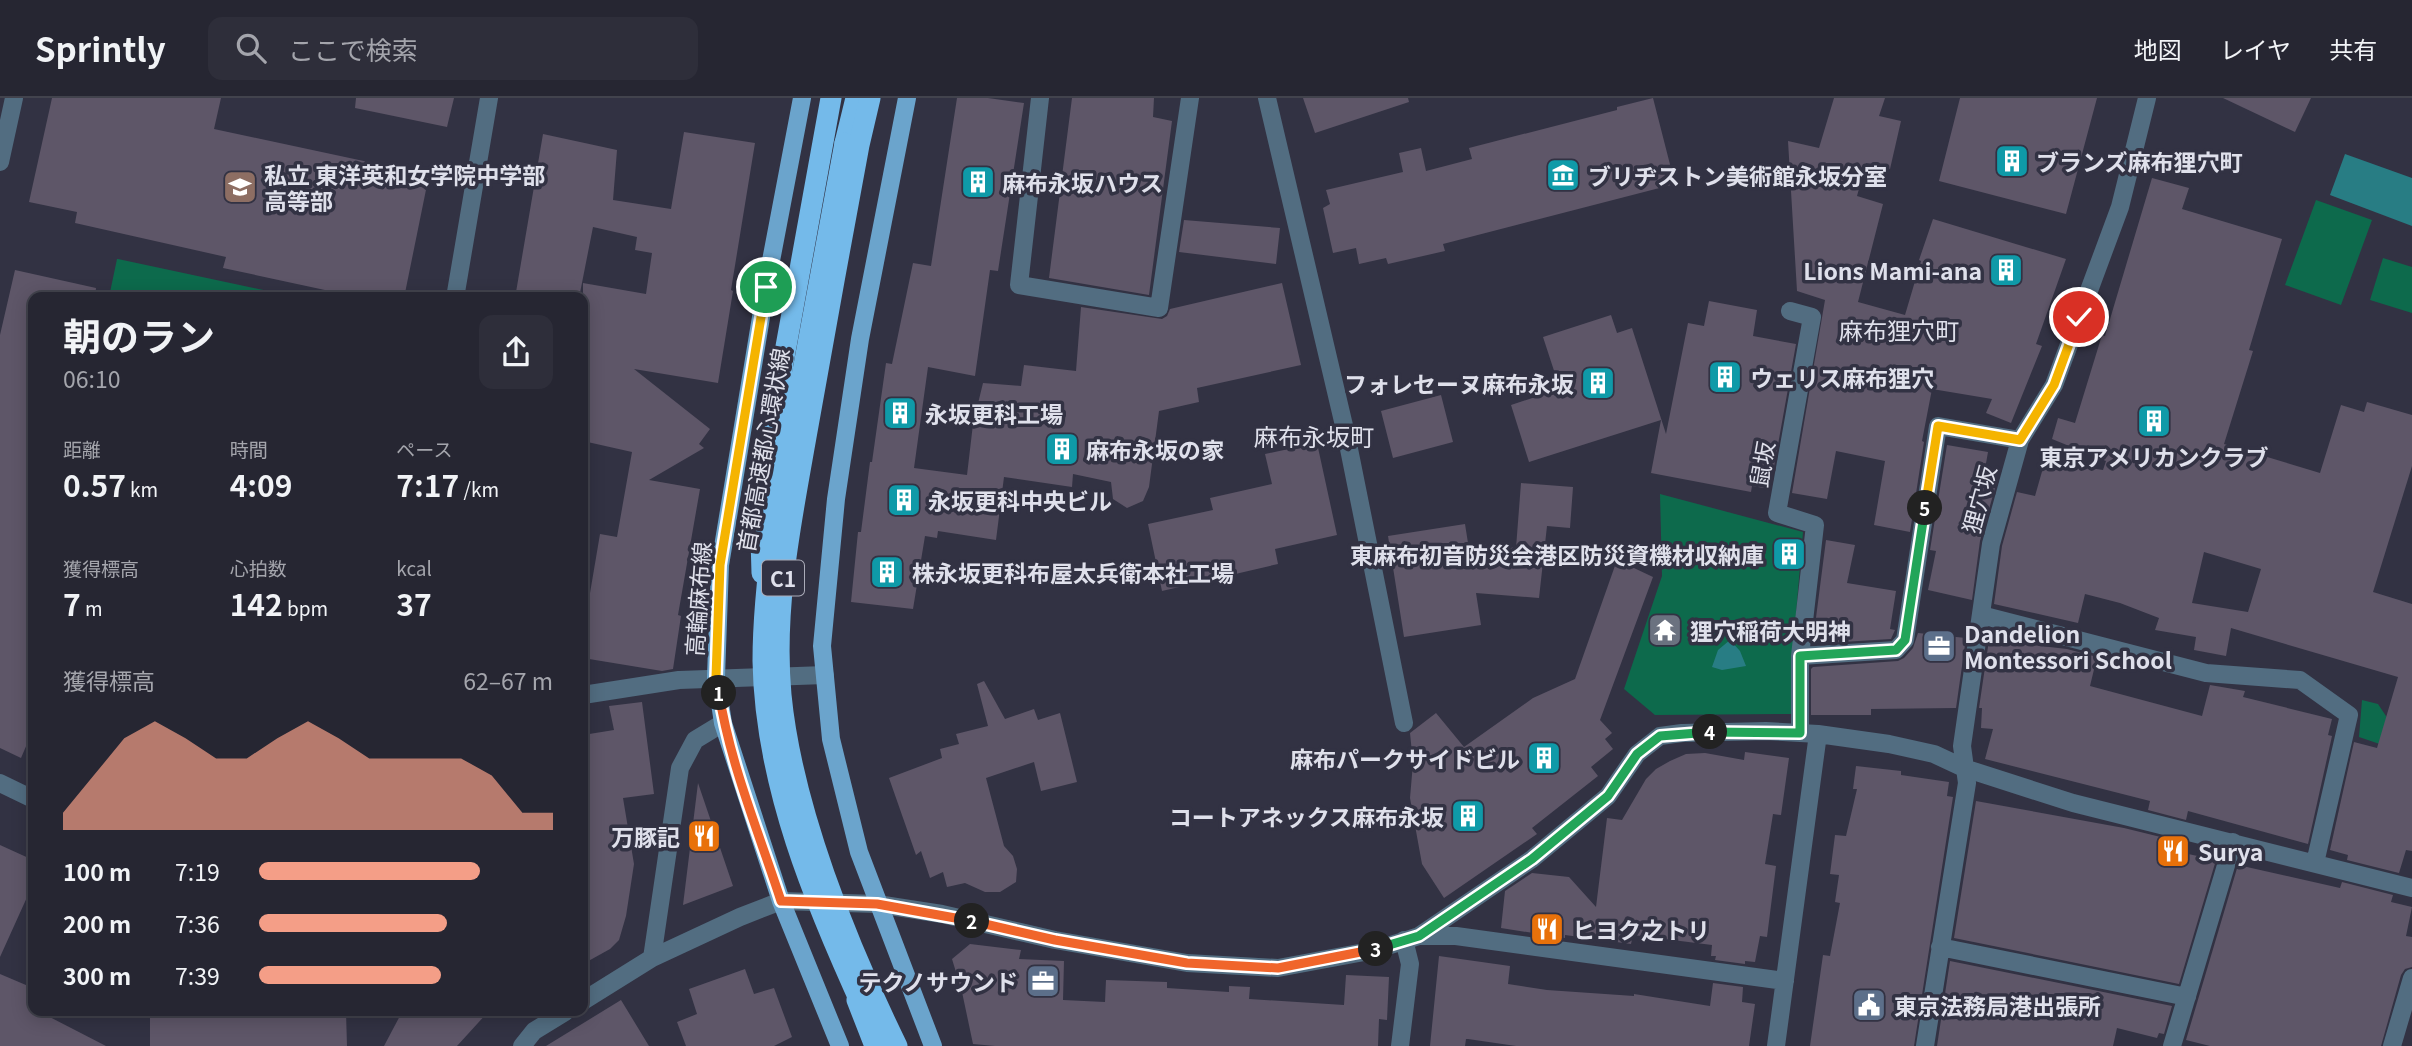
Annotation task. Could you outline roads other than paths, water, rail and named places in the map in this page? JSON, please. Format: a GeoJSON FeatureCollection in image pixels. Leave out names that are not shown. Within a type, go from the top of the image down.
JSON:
{"type":"FeatureCollection","features":[{"type":"Feature","properties":{"kind":"highway"},"geometry":{"type":"LineString","coordinates":[[831,98],[834,141]]}},
{"type":"Feature","properties":{"kind":"highway","name":"首都高速都心環状線"},"geometry":{"type":"LineString","coordinates":[[856,98],[834,141],[767,578],[763,663],[767,710],[778,774],[796,844],[823,920],[881,1046]]}},
{"type":"Feature","properties":{"kind":"highway","name":"首都高速都心環状線"},"geometry":{"type":"LineString","coordinates":[[870,98],[856,158],[790,530],[778,627],[781,696],[804,806],[848,934],[897,1046]]}},
{"type":"Feature","properties":{"kind":"highway"},"geometry":{"type":"LineString","coordinates":[[781,696],[791,772],[812,864],[832,929],[875,1046]]}},
{"type":"Feature","properties":{"kind":"highway"},"geometry":{"type":"LineString","coordinates":[[796,844],[816,919],[861,1046]]}},
{"type":"Feature","properties":{"kind":"main road","name":"高輪麻布線"},"geometry":{"type":"LineString","coordinates":[[802,98],[766,287],[720,565],[716,677],[723,723],[781,901],[840,1046]]}},
{"type":"Feature","properties":{"kind":"main road"},"geometry":{"type":"LineString","coordinates":[[907,98],[860,339],[836,499],[822,646],[831,739],[859,852],[933,1046]]}},
{"type":"Feature","properties":{"kind":"street"},"geometry":{"type":"LineString","coordinates":[[0,162],[14,98]]}},
{"type":"Feature","properties":{"kind":"street"},"geometry":{"type":"LineString","coordinates":[[457,292],[489,98]]}},
{"type":"Feature","properties":{"kind":"street"},"geometry":{"type":"LineString","coordinates":[[1040,98],[1019,285],[1159,308],[1190,98]]}},
{"type":"Feature","properties":{"kind":"street"},"geometry":{"type":"LineString","coordinates":[[1267,98],[1346,434],[1404,723]]}},
{"type":"Feature","properties":{"kind":"street","name":"狸穴坂"},"geometry":{"type":"LineString","coordinates":[[1925,1046],[1966,783],[1963,738],[1991,544],[2020,440],[2054,385],[2120,207],[2147,98]]}},
{"type":"Feature","properties":{"kind":"street","name":"鼠坂"},"geometry":{"type":"LineString","coordinates":[[1790,311],[1812,317],[1777,513],[1815,525],[1800,656]]}},
{"type":"Feature","properties":{"kind":"street"},"geometry":{"type":"LineString","coordinates":[[1776,1046],[1785,981],[1809,733],[1800,656],[1896,650],[1905,640],[1938,426],[2020,440]]}},
{"type":"Feature","properties":{"kind":"street"},"geometry":{"type":"LineString","coordinates":[[1981,615],[2206,673],[2300,680],[2349,715],[2315,863]]}},
{"type":"Feature","properties":{"kind":"street"},"geometry":{"type":"LineString","coordinates":[[588,694],[679,680],[825,675]]}},
{"type":"Feature","properties":{"kind":"street"},"geometry":{"type":"LineString","coordinates":[[652,958],[680,768],[695,740],[723,723]]}},
{"type":"Feature","properties":{"kind":"street"},"geometry":{"type":"LineString","coordinates":[[1412,938],[1532,859],[1608,796],[1637,754],[1660,736],[1734,731],[1809,733],[1889,744],[1934,754],[1964,768],[2073,803],[2412,888]]}},
{"type":"Feature","properties":{"kind":"street"},"geometry":{"type":"LineString","coordinates":[[0,783],[28,797]]}},
{"type":"Feature","properties":{"kind":"street"},"geometry":{"type":"LineString","coordinates":[[2172,1046],[2232,842]]}},
{"type":"Feature","properties":{"kind":"street"},"geometry":{"type":"LineString","coordinates":[[588,998],[652,958],[781,901],[877,904],[942,914],[1055,940],[1187,963],[1278,968],[1375,950],[1412,938],[1456,936],[1785,981]]}},
{"type":"Feature","properties":{"kind":"street"},"geometry":{"type":"LineString","coordinates":[[1400,1046],[1412,938]]}},
{"type":"Feature","properties":{"kind":"street"},"geometry":{"type":"LineString","coordinates":[[1940,947],[2187,997]]}},
{"type":"Feature","properties":{"kind":"street"},"geometry":{"type":"LineString","coordinates":[[2392,1046],[2412,978]]}},
{"type":"Feature","properties":{"kind":"street"},"geometry":{"type":"LineString","coordinates":[[522,1046],[534,1031],[558,1016]]}},
{"type":"Feature","properties":{"kind":"place","name":"ブランズ麻布狸穴町"},"geometry":{"type":"Point","coordinates":[2012,161]}},
{"type":"Feature","properties":{"kind":"place","name":"ブリヂストン美術館永坂分室"},"geometry":{"type":"Point","coordinates":[1563,175]}},
{"type":"Feature","properties":{"kind":"place","name":"麻布永坂ハウス"},"geometry":{"type":"Point","coordinates":[978,182]}},
{"type":"Feature","properties":{"kind":"place","name":"私立 東洋英和女学院中学部 高等部"},"geometry":{"type":"Point","coordinates":[240,187]}},
{"type":"Feature","properties":{"kind":"place","name":"Lions Mami-ana"},"geometry":{"type":"Point","coordinates":[2006,270]}},
{"type":"Feature","properties":{"kind":"place","name":"ウェリス麻布狸穴"},"geometry":{"type":"Point","coordinates":[1725,377]}},
{"type":"Feature","properties":{"kind":"place","name":"フォレセーヌ麻布永坂"},"geometry":{"type":"Point","coordinates":[1598,383]}},
{"type":"Feature","properties":{"kind":"place","name":"永坂更科工場"},"geometry":{"type":"Point","coordinates":[900,413]}},
{"type":"Feature","properties":{"kind":"place","name":"東京アメリカンクラブ"},"geometry":{"type":"Point","coordinates":[2154,421]}},
{"type":"Feature","properties":{"kind":"place","name":"麻布永坂の家"},"geometry":{"type":"Point","coordinates":[1062,449]}},
{"type":"Feature","properties":{"kind":"place","name":"永坂更科中央ビル"},"geometry":{"type":"Point","coordinates":[904,500]}},
{"type":"Feature","properties":{"kind":"place","name":"東麻布初音防災会港区防災資機材収納庫"},"geometry":{"type":"Point","coordinates":[1789,554]}},
{"type":"Feature","properties":{"kind":"place","name":"株永坂更科布屋太兵衛本社工場"},"geometry":{"type":"Point","coordinates":[887,572]}},
{"type":"Feature","properties":{"kind":"place","name":"狸穴稲荷大明神"},"geometry":{"type":"Point","coordinates":[1665,630]}},
{"type":"Feature","properties":{"kind":"place","name":"Dandelion Montessori School"},"geometry":{"type":"Point","coordinates":[1939,646]}},
{"type":"Feature","properties":{"kind":"place","name":"麻布パークサイドビル"},"geometry":{"type":"Point","coordinates":[1544,758]}},
{"type":"Feature","properties":{"kind":"place","name":"コートアネックス麻布永坂"},"geometry":{"type":"Point","coordinates":[1468,816]}},
{"type":"Feature","properties":{"kind":"place","name":"万豚記"},"geometry":{"type":"Point","coordinates":[704,836]}},
{"type":"Feature","properties":{"kind":"place","name":"Surya"},"geometry":{"type":"Point","coordinates":[2173,851]}},
{"type":"Feature","properties":{"kind":"place","name":"ヒヨク之トリ"},"geometry":{"type":"Point","coordinates":[1547,929]}},
{"type":"Feature","properties":{"kind":"place","name":"テクノサウンド"},"geometry":{"type":"Point","coordinates":[1043,981]}},
{"type":"Feature","properties":{"kind":"place","name":"東京法務局港出張所"},"geometry":{"type":"Point","coordinates":[1869,1005]}},
{"type":"Feature","properties":{"kind":"district","name":"麻布狸穴町"},"geometry":{"type":"Point","coordinates":[1899,329]}},
{"type":"Feature","properties":{"kind":"district","name":"麻布永坂町"},"geometry":{"type":"Point","coordinates":[1314,435]}}]}
